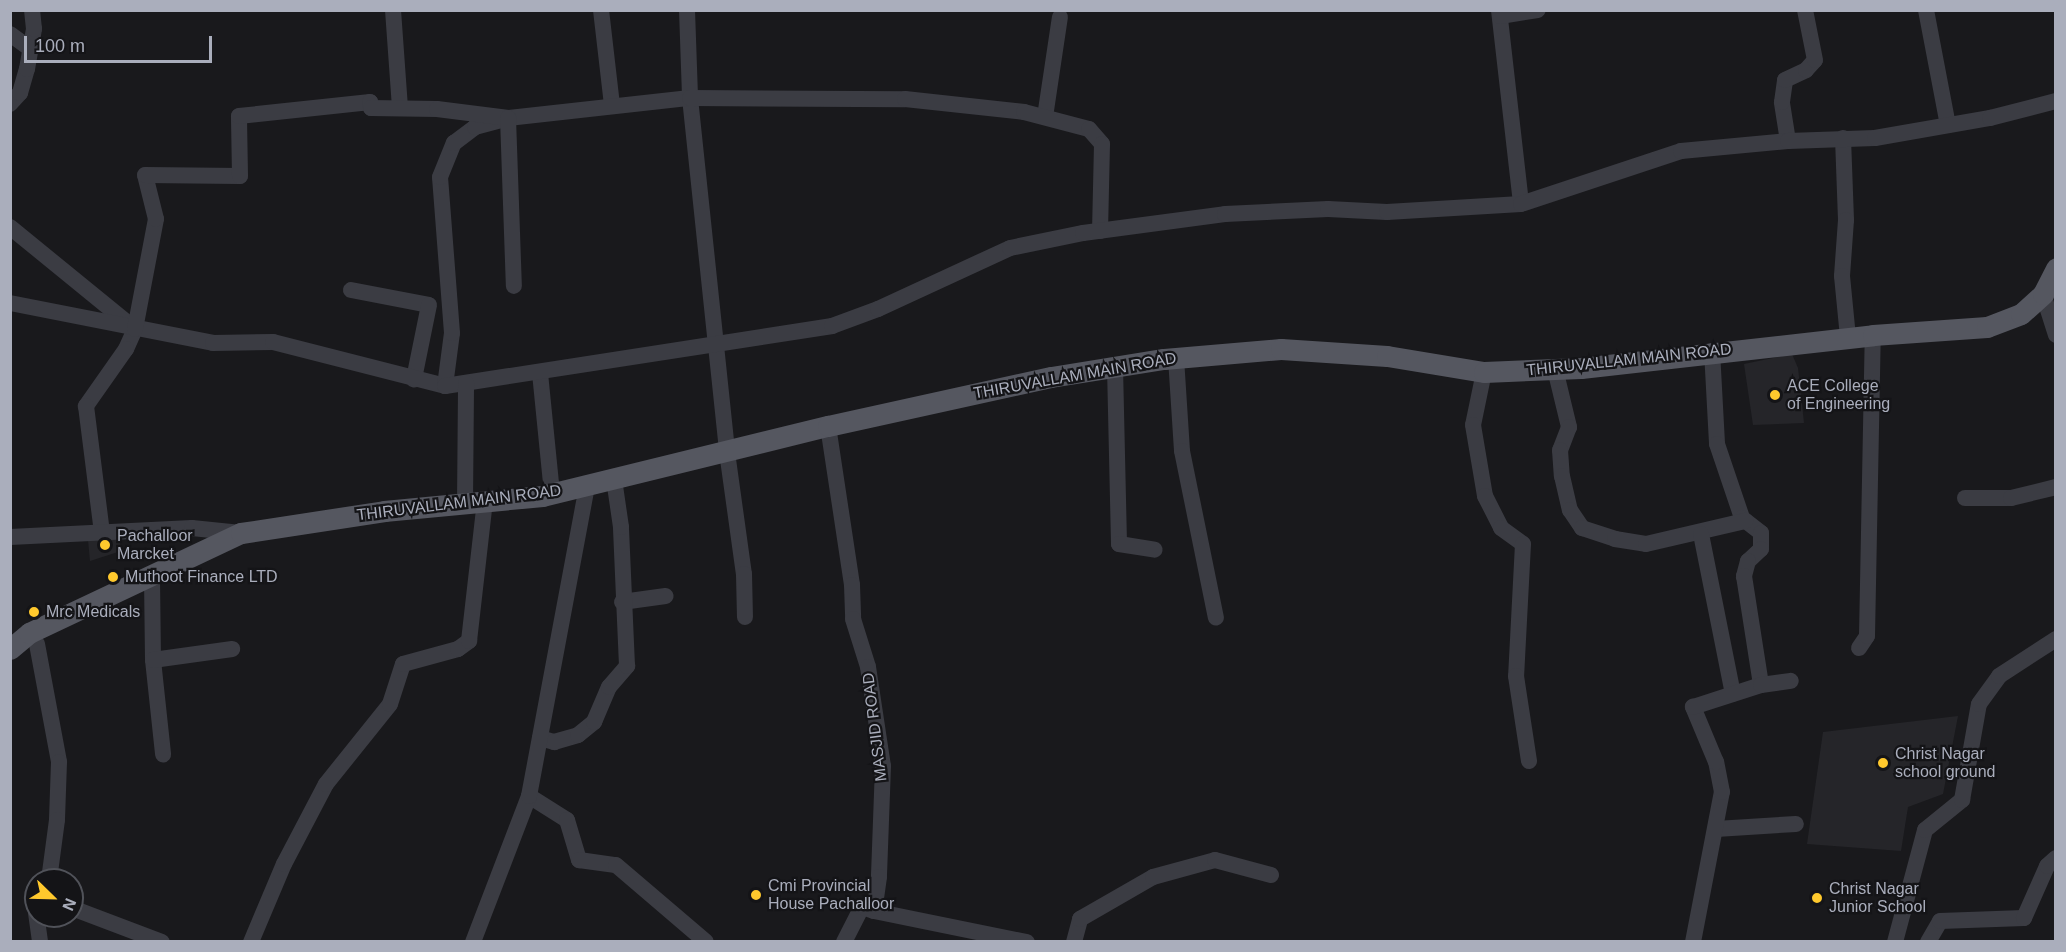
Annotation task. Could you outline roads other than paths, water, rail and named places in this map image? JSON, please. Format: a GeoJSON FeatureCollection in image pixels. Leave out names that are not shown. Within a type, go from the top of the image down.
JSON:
{"type":"FeatureCollection","features":[{"type":"Feature","properties":{"kind":"main road","name":"THIRUVALLAM MAIN ROAD"},"geometry":{"type":"LineString","coordinates":[[10,649],[25,637],[152,578],[241,533],[384,511],[552,493],[828,426],[1115,367],[1176,358],[1281,349],[1387,356],[1484,372],[1555,369],[1848,337],[1987,327],[2021,314],[2043,294],[2055,268]]}},
{"type":"Feature","properties":{"kind":"main road","name":"THIRUVALLAM MAIN ROAD"},"geometry":{"type":"LineString","coordinates":[[10,660],[25,637]]}},
{"type":"Feature","properties":{"kind":"street"},"geometry":{"type":"LineString","coordinates":[[10,104],[20,93],[28,47],[34,29],[32,10]]}},
{"type":"Feature","properties":{"kind":"street"},"geometry":{"type":"LineString","coordinates":[[393,10],[399,108]]}},
{"type":"Feature","properties":{"kind":"street"},"geometry":{"type":"LineString","coordinates":[[601,10],[612,105]]}},
{"type":"Feature","properties":{"kind":"street"},"geometry":{"type":"LineString","coordinates":[[687,10],[690,98],[727,452],[744,574],[745,617]]}},
{"type":"Feature","properties":{"kind":"street"},"geometry":{"type":"LineString","coordinates":[[1521,204],[1499,13],[1538,10]]}},
{"type":"Feature","properties":{"kind":"street"},"geometry":{"type":"LineString","coordinates":[[1788,141],[1782,102],[1785,80],[1806,70],[1815,60],[1805,10]]}},
{"type":"Feature","properties":{"kind":"street"},"geometry":{"type":"LineString","coordinates":[[1926,10],[1948,125]]}},
{"type":"Feature","properties":{"kind":"street"},"geometry":{"type":"LineString","coordinates":[[1045,117],[1060,17]]}},
{"type":"Feature","properties":{"kind":"street"},"geometry":{"type":"LineString","coordinates":[[10,34],[28,47]]}},
{"type":"Feature","properties":{"kind":"street"},"geometry":{"type":"LineString","coordinates":[[445,386],[452,333],[440,202],[443,163],[463,134],[486,123],[508,118],[612,105],[690,98],[905,99],[1045,117],[1098,135],[1102,144],[1100,231]]}},
{"type":"Feature","properties":{"kind":"street"},"geometry":{"type":"LineString","coordinates":[[10,303],[213,343],[273,342],[445,386],[832,326],[878,309],[1010,248],[1100,231],[1225,214],[1328,208],[1387,212],[1521,204],[1680,151],[1788,141],[1875,138],[1948,125],[2055,100]]}},
{"type":"Feature","properties":{"kind":"street"},"geometry":{"type":"LineString","coordinates":[[102,532],[86,406],[126,349],[135,329],[156,219],[145,175],[240,176],[239,116],[370,102],[371,108],[399,108],[508,118]]}},
{"type":"Feature","properties":{"kind":"street"},"geometry":{"type":"LineString","coordinates":[[508,118],[514,286]]}},
{"type":"Feature","properties":{"kind":"street"},"geometry":{"type":"LineString","coordinates":[[1843,138],[1846,220],[1842,276],[1848,337]]}},
{"type":"Feature","properties":{"kind":"street"},"geometry":{"type":"LineString","coordinates":[[12,233],[135,329]]}},
{"type":"Feature","properties":{"kind":"street"},"geometry":{"type":"LineString","coordinates":[[351,290],[429,305],[414,379]]}},
{"type":"Feature","properties":{"kind":"street"},"geometry":{"type":"LineString","coordinates":[[2043,294],[2055,332]]}},
{"type":"Feature","properties":{"kind":"street"},"geometry":{"type":"LineString","coordinates":[[1859,648],[1867,636],[1874,335]]}},
{"type":"Feature","properties":{"kind":"street"},"geometry":{"type":"LineString","coordinates":[[1712,351],[1716,380],[1713,427],[1745,521],[1761,532],[1761,549],[1748,561],[1744,576],[1761,685]]}},
{"type":"Feature","properties":{"kind":"street"},"geometry":{"type":"LineString","coordinates":[[1176,358],[1182,451],[1216,618]]}},
{"type":"Feature","properties":{"kind":"street"},"geometry":{"type":"LineString","coordinates":[[1115,367],[1119,544],[1155,550]]}},
{"type":"Feature","properties":{"kind":"street"},"geometry":{"type":"LineString","coordinates":[[1555,369],[1569,427],[1560,450],[1562,476],[1576,523],[1588,531],[1636,544],[1701,534],[1745,521]]}},
{"type":"Feature","properties":{"kind":"street"},"geometry":{"type":"LineString","coordinates":[[1484,372],[1473,425],[1485,496],[1501,528],[1523,544],[1516,676],[1529,761]]}},
{"type":"Feature","properties":{"kind":"street"},"geometry":{"type":"LineString","coordinates":[[540,373],[552,493]]}},
{"type":"Feature","properties":{"kind":"street"},"geometry":{"type":"LineString","coordinates":[[251,942],[284,864],[326,784],[390,705],[403,664],[458,649],[469,642],[475,502],[466,383]]}},
{"type":"Feature","properties":{"kind":"street","name":"MASJID ROAD"},"geometry":{"type":"LineString","coordinates":[[828,426],[852,585],[853,619],[868,667],[883,766],[879,877],[874,911]]}},
{"type":"Feature","properties":{"kind":"street"},"geometry":{"type":"LineString","coordinates":[[540,738],[554,742],[578,735],[594,722],[609,687],[627,666],[622,602],[621,527],[614,479]]}},
{"type":"Feature","properties":{"kind":"street"},"geometry":{"type":"LineString","coordinates":[[473,942],[529,796],[587,485]]}},
{"type":"Feature","properties":{"kind":"street"},"geometry":{"type":"LineString","coordinates":[[1965,498],[2011,498],[2055,488]]}},
{"type":"Feature","properties":{"kind":"street"},"geometry":{"type":"LineString","coordinates":[[10,537],[192,528],[241,533]]}},
{"type":"Feature","properties":{"kind":"street"},"geometry":{"type":"LineString","coordinates":[[1701,534],[1733,694]]}},
{"type":"Feature","properties":{"kind":"street"},"geometry":{"type":"LineString","coordinates":[[152,578],[153,660],[163,754]]}},
{"type":"Feature","properties":{"kind":"street"},"geometry":{"type":"LineString","coordinates":[[622,602],[666,596]]}},
{"type":"Feature","properties":{"kind":"street"},"geometry":{"type":"LineString","coordinates":[[25,637],[58,762],[57,820],[51,868]]}},
{"type":"Feature","properties":{"kind":"street"},"geometry":{"type":"LineString","coordinates":[[1895,942],[1925,830],[1962,800],[1979,704],[1999,676],[2055,639]]}},
{"type":"Feature","properties":{"kind":"street"},"geometry":{"type":"LineString","coordinates":[[153,660],[232,649]]}},
{"type":"Feature","properties":{"kind":"street"},"geometry":{"type":"LineString","coordinates":[[1693,942],[1700,889],[1716,829],[1722,792],[1716,762],[1693,707],[1761,685],[1791,681]]}},
{"type":"Feature","properties":{"kind":"street"},"geometry":{"type":"LineString","coordinates":[[529,796],[567,820],[579,860],[616,865],[706,942]]}},
{"type":"Feature","properties":{"kind":"street"},"geometry":{"type":"LineString","coordinates":[[1716,829],[1796,824]]}},
{"type":"Feature","properties":{"kind":"street"},"geometry":{"type":"LineString","coordinates":[[1928,942],[1940,921],[2024,918],[2047,867],[2055,858]]}},
{"type":"Feature","properties":{"kind":"street"},"geometry":{"type":"LineString","coordinates":[[1074,942],[1080,919],[1153,877],[1215,860],[1271,875]]}},
{"type":"Feature","properties":{"kind":"street"},"geometry":{"type":"LineString","coordinates":[[844,942],[862,907],[1027,942]]}},
{"type":"Feature","properties":{"kind":"street"},"geometry":{"type":"LineString","coordinates":[[84,913],[162,942]]}},
{"type":"Feature","properties":{"kind":"place","name":"ACE College of Engineering"},"geometry":{"type":"Point","coordinates":[1775,395]}},
{"type":"Feature","properties":{"kind":"place","name":"Pachalloor Marcket"},"geometry":{"type":"Point","coordinates":[105,545]}},
{"type":"Feature","properties":{"kind":"place","name":"Muthoot Finance LTD"},"geometry":{"type":"Point","coordinates":[113,577]}},
{"type":"Feature","properties":{"kind":"place","name":"Mrc Medicals"},"geometry":{"type":"Point","coordinates":[34,612]}},
{"type":"Feature","properties":{"kind":"place","name":"Christ Nagar school ground"},"geometry":{"type":"Point","coordinates":[1883,763]}},
{"type":"Feature","properties":{"kind":"place","name":"Cmi Provincial House Pachalloor"},"geometry":{"type":"Point","coordinates":[756,895]}},
{"type":"Feature","properties":{"kind":"place","name":"Christ Nagar Junior School"},"geometry":{"type":"Point","coordinates":[1817,898]}}]}
